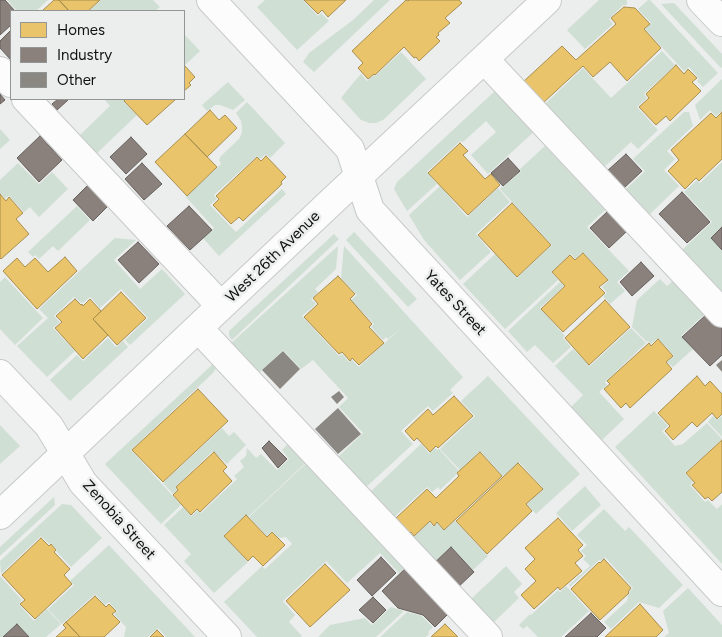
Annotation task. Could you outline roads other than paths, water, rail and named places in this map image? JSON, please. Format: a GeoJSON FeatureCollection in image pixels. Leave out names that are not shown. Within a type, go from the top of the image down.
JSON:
{"type":"FeatureCollection","features":[{"type":"Feature","properties":{"kind":"street","name":"Yates Street"},"geometry":{"type":"LineString","coordinates":[[211,0],[350,149],[370,210],[722,592]]}},
{"type":"Feature","properties":{"kind":"street","name":"West 26th Avenue"},"geometry":{"type":"LineString","coordinates":[[0,515],[547,0]]}},
{"type":"Feature","properties":{"kind":"street"},"geometry":{"type":"LineString","coordinates":[[701,0],[722,22]]}},
{"type":"Feature","properties":{"kind":"street"},"geometry":{"type":"LineString","coordinates":[[484,59],[722,313]]}},
{"type":"Feature","properties":{"kind":"street"},"geometry":{"type":"LineString","coordinates":[[0,71],[10,82]]}},
{"type":"Feature","properties":{"kind":"street"},"geometry":{"type":"LineString","coordinates":[[27,100],[221,306]]}},
{"type":"Feature","properties":{"kind":"street"},"geometry":{"type":"LineString","coordinates":[[198,328],[488,637]]}},
{"type":"Feature","properties":{"kind":"street","name":"Zenobia Street"},"geometry":{"type":"LineString","coordinates":[[0,374],[49,426],[83,483],[227,637]]}}]}
